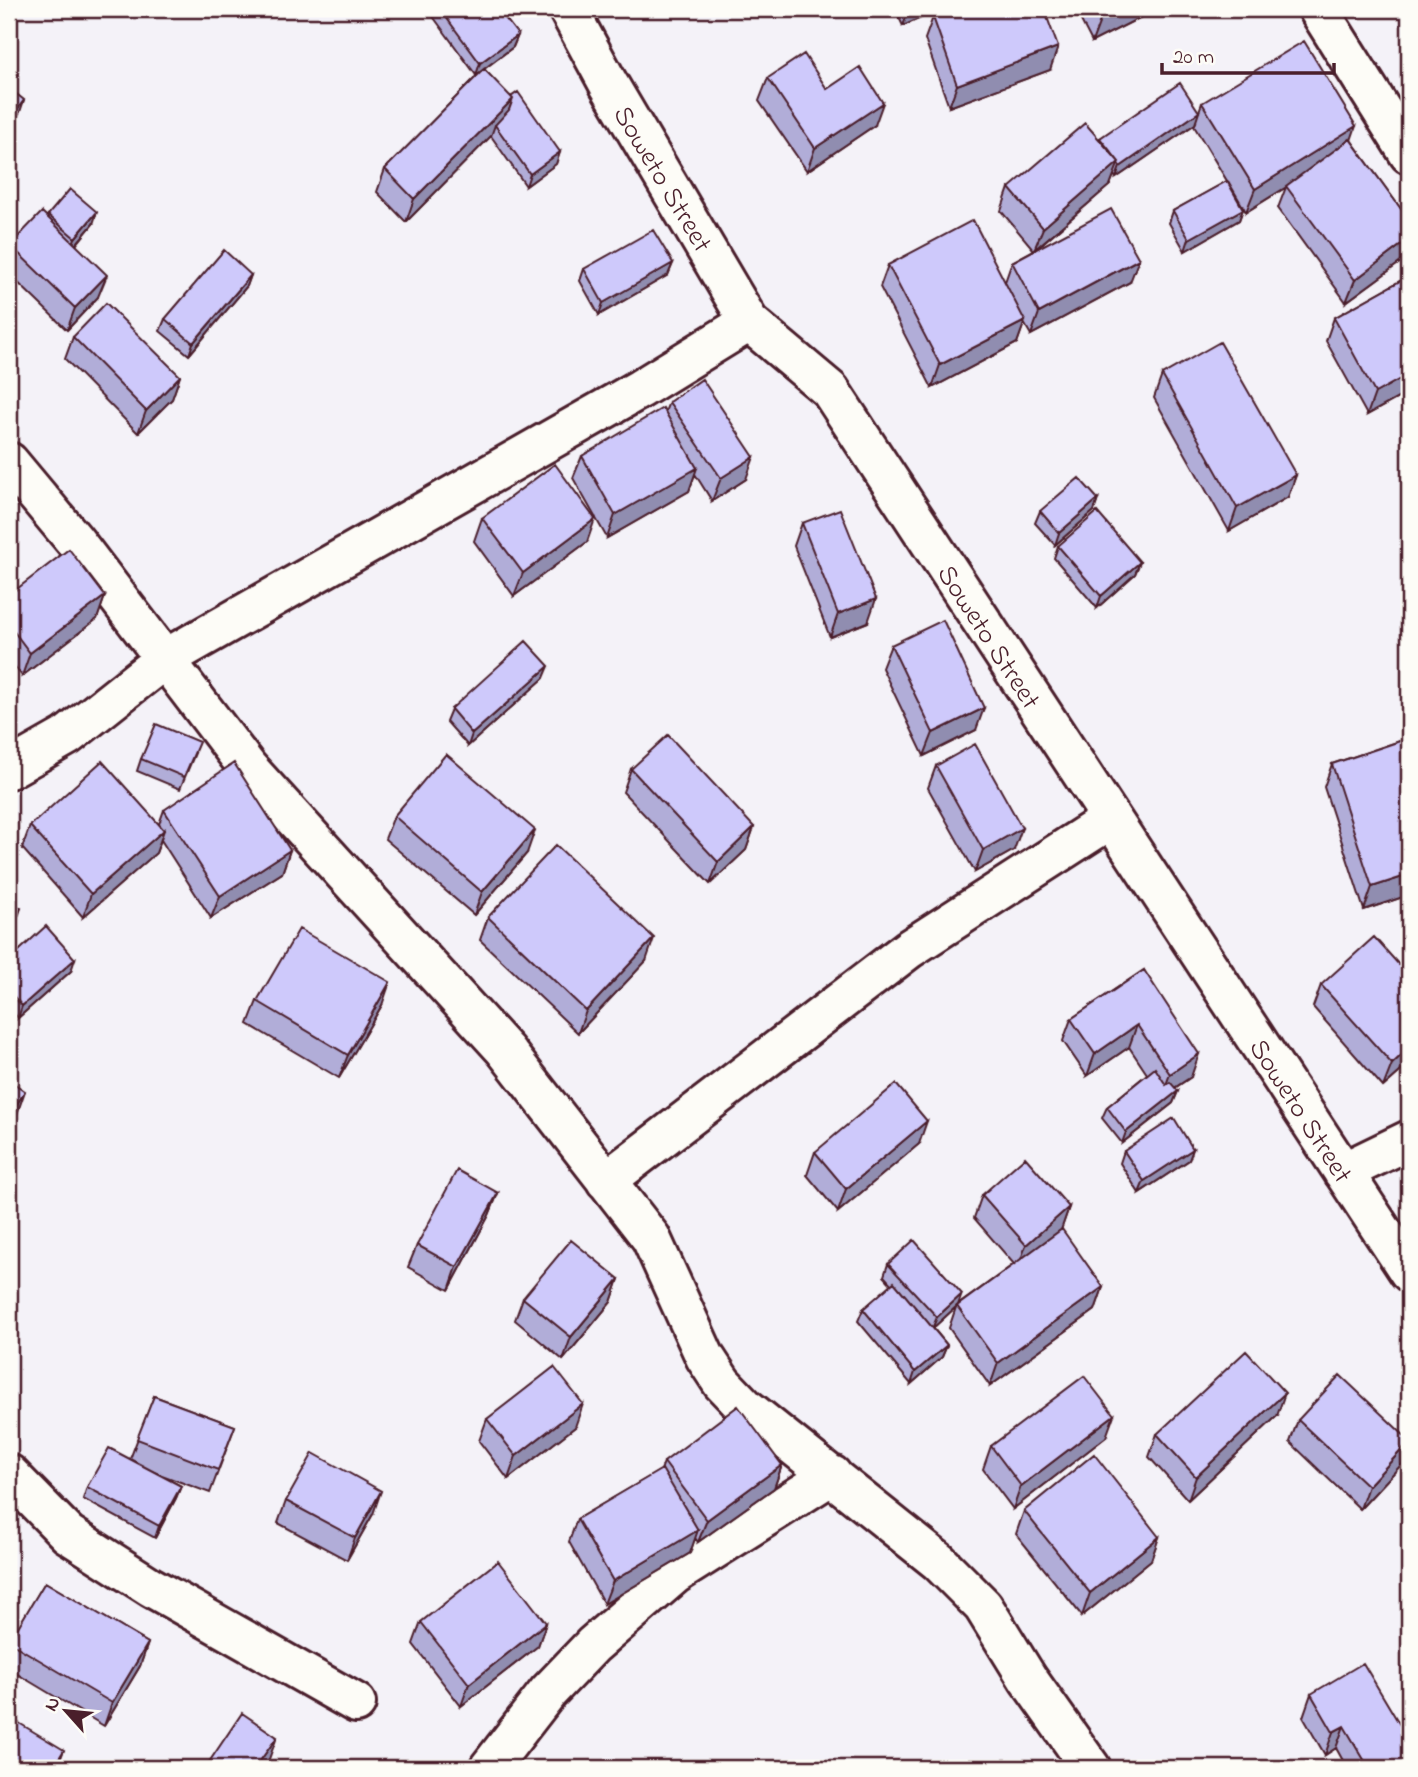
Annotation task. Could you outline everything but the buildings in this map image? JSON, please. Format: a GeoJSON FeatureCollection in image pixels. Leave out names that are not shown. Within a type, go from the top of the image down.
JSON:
{"type":"FeatureCollection","features":[{"type":"Feature","properties":{"kind":"street","name":"Soweto Street"},"geometry":{"type":"LineString","coordinates":[[568,9],[749,322],[830,390],[1409,1272]]}},
{"type":"Feature","properties":{"kind":"street"},"geometry":{"type":"LineString","coordinates":[[1318,9],[1409,155]]}},
{"type":"Feature","properties":{"kind":"street"},"geometry":{"type":"LineString","coordinates":[[9,769],[67,736],[163,660],[640,389],[749,322]]}},
{"type":"Feature","properties":{"kind":"street"},"geometry":{"type":"LineString","coordinates":[[9,462],[75,541],[163,660],[248,768],[505,1050],[650,1238],[705,1357],[722,1383],[745,1407],[939,1562],[983,1606],[1028,1679],[1091,1768]]}},
{"type":"Feature","properties":{"kind":"street"},"geometry":{"type":"LineString","coordinates":[[606,1181],[909,949],[1111,820]]}},
{"type":"Feature","properties":{"kind":"street"},"geometry":{"type":"LineString","coordinates":[[1343,1172],[1409,1140]]}},
{"type":"Feature","properties":{"kind":"street"},"geometry":{"type":"LineString","coordinates":[[9,1474],[68,1534],[151,1587],[356,1703]]}},
{"type":"Feature","properties":{"kind":"street"},"geometry":{"type":"LineString","coordinates":[[489,1768],[557,1682],[593,1645],[674,1575],[832,1475]]}}]}
